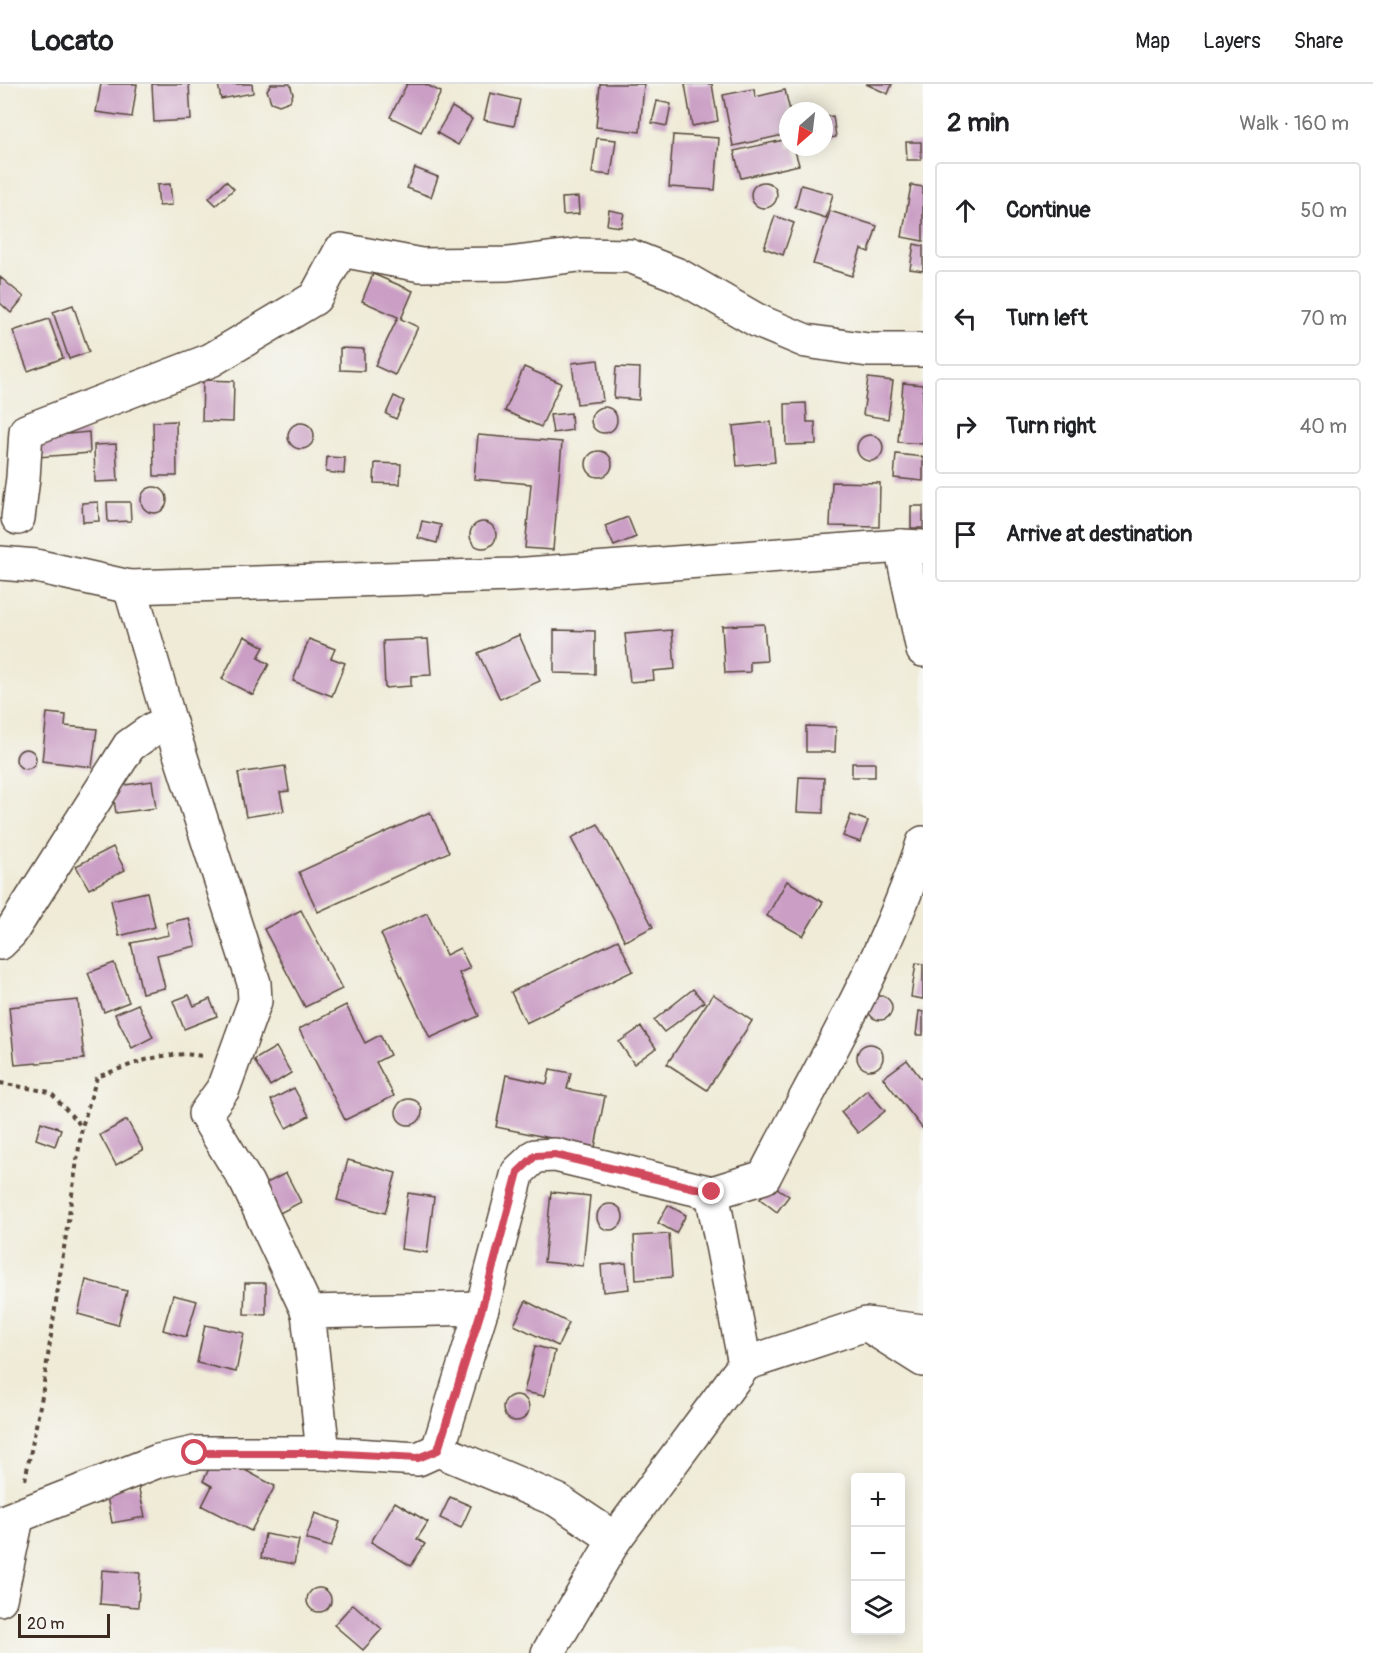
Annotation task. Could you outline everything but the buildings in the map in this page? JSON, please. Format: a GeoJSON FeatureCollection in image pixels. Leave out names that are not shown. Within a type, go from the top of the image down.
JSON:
{"type":"FeatureCollection","features":[{"type":"Feature","properties":{"kind":"street"},"geometry":{"type":"LineString","coordinates":[[18,518],[26,430],[211,360],[315,298],[341,250],[420,265],[508,264],[579,255],[630,256],[678,275],[758,321],[806,341],[868,350],[923,350]]}},
{"type":"Feature","properties":{"kind":"street"},"geometry":{"type":"LineString","coordinates":[[0,465],[36,566]]}},
{"type":"Feature","properties":{"kind":"street"},"geometry":{"type":"LineString","coordinates":[[0,563],[36,566],[130,587],[513,575],[912,547],[923,650]]}},
{"type":"Feature","properties":{"kind":"street"},"geometry":{"type":"LineString","coordinates":[[130,587],[170,723],[254,983],[255,1001],[223,1089],[205,1114],[247,1183],[308,1312],[323,1453]]}},
{"type":"Feature","properties":{"kind":"street"},"geometry":{"type":"LineString","coordinates":[[0,943],[18,922],[129,747],[153,729],[170,723]]}},
{"type":"Feature","properties":{"kind":"street"},"geometry":{"type":"LineString","coordinates":[[438,1450],[482,1308],[518,1172],[535,1156],[555,1155],[712,1192],[764,1176],[871,970],[911,879],[923,843]]}},
{"type":"Feature","properties":{"kind":"street"},"geometry":{"type":"LineString","coordinates":[[712,1192],[745,1364]]}},
{"type":"Feature","properties":{"kind":"street"},"geometry":{"type":"LineString","coordinates":[[308,1312],[482,1308]]}},
{"type":"Feature","properties":{"kind":"street"},"geometry":{"type":"LineString","coordinates":[[866,1324],[923,1360]]}},
{"type":"Feature","properties":{"kind":"street"},"geometry":{"type":"LineString","coordinates":[[548,1653],[615,1539],[745,1364],[866,1324],[923,1331]]}},
{"type":"Feature","properties":{"kind":"street"},"geometry":{"type":"LineString","coordinates":[[0,1599],[8,1521],[158,1461],[195,1453],[323,1453],[418,1458],[438,1450],[557,1500],[615,1539]]}},
{"type":"Feature","properties":{"kind":"path"},"geometry":{"type":"LineString","coordinates":[[8,1521],[42,1396],[82,1126],[97,1077],[152,1058],[190,1054],[232,1062]]}},
{"type":"Feature","properties":{"kind":"path"},"geometry":{"type":"LineString","coordinates":[[0,1083],[50,1092],[82,1126]]}},
{"type":"Feature","properties":{"kind":"route"},"geometry":{"type":"LineString","coordinates":[[195,1453],[323,1453],[418,1458],[438,1450],[482,1308],[518,1172],[535,1156],[555,1155],[712,1192]]}}]}
